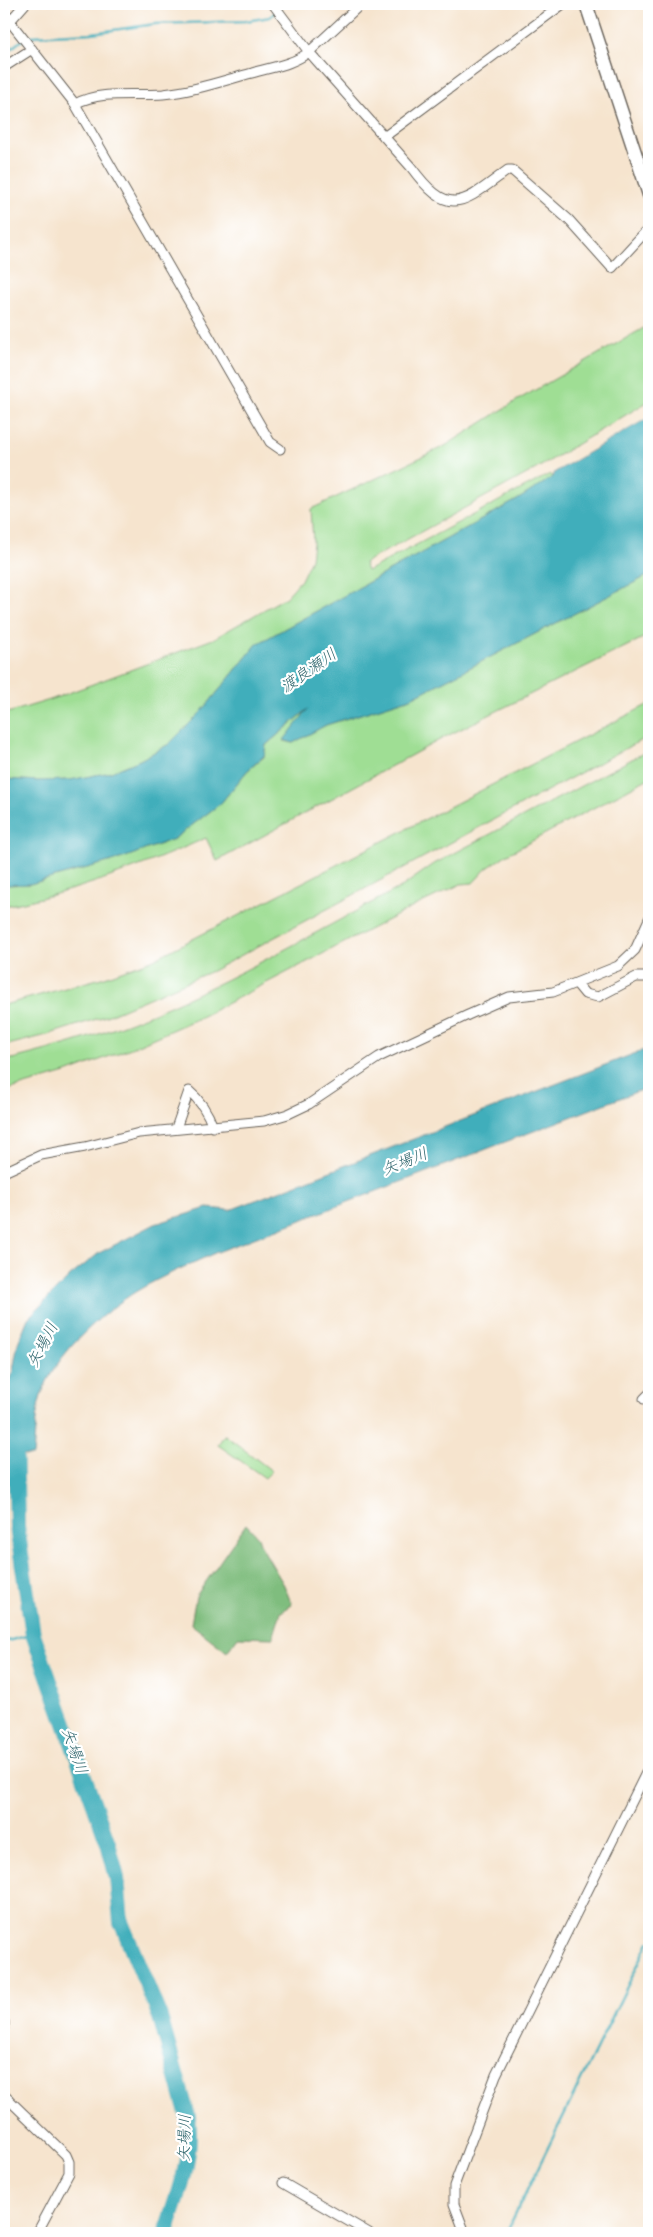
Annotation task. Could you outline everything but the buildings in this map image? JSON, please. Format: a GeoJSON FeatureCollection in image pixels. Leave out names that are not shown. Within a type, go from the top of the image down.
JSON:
{"type":"FeatureCollection","features":[{"type":"Feature","properties":{"kind":"main road"},"geometry":{"type":"LineString","coordinates":[[586,4],[649,195]]}},
{"type":"Feature","properties":{"kind":"street"},"geometry":{"type":"LineString","coordinates":[[25,4],[7,18],[76,104],[270,442],[280,449]]}},
{"type":"Feature","properties":{"kind":"street"},"geometry":{"type":"LineString","coordinates":[[273,4],[309,52],[411,167],[425,186],[447,201],[464,201],[508,170],[512,170],[569,220],[612,268],[649,228]]}},
{"type":"Feature","properties":{"kind":"street"},"geometry":{"type":"LineString","coordinates":[[76,104],[82,100],[107,96],[162,94],[212,85],[285,65],[300,59],[309,52],[361,4]]}},
{"type":"Feature","properties":{"kind":"street"},"geometry":{"type":"LineString","coordinates":[[384,137],[563,4]]}},
{"type":"Feature","properties":{"kind":"street"},"geometry":{"type":"LineString","coordinates":[[4,67],[30,47]]}},
{"type":"Feature","properties":{"kind":"street"},"geometry":{"type":"LineString","coordinates":[[4,1172],[41,1155],[84,1147],[139,1133],[176,1128],[213,1127],[264,1122],[288,1114],[309,1104],[379,1057],[468,1015],[508,997],[553,992],[576,984],[624,961],[635,950],[649,918]]}},
{"type":"Feature","properties":{"kind":"street"},"geometry":{"type":"LineString","coordinates":[[576,984],[585,994],[598,997],[636,976],[649,977]]}},
{"type":"Feature","properties":{"kind":"street"},"geometry":{"type":"LineString","coordinates":[[176,1128],[189,1091],[197,1098],[210,1118],[213,1127]]}},
{"type":"Feature","properties":{"kind":"street"},"geometry":{"type":"LineString","coordinates":[[465,2233],[454,2204],[453,2194],[478,2120],[496,2075],[649,1767]]}},
{"type":"Feature","properties":{"kind":"street"},"geometry":{"type":"LineString","coordinates":[[4,2022],[4,2027]]}},
{"type":"Feature","properties":{"kind":"street"},"geometry":{"type":"LineString","coordinates":[[4,2095],[66,2156],[69,2162],[69,2173],[37,2233]]}},
{"type":"Feature","properties":{"kind":"street"},"geometry":{"type":"LineString","coordinates":[[283,2183],[369,2233]]}},
{"type":"Feature","properties":{"kind":"green space"},"geometry":{"type":"Polygon","coordinates":[[[649,325],[649,401],[536,469],[364,563],[367,571],[550,474],[554,477],[517,500],[257,644],[202,711],[169,744],[140,760],[112,772],[70,780],[4,779],[4,714],[50,700],[213,639],[286,597],[301,580],[311,559],[313,542],[311,509],[445,446],[516,401],[649,325]]]}},
{"type":"Feature","properties":{"kind":"green space"},"geometry":{"type":"Polygon","coordinates":[[[649,575],[649,635],[445,737],[217,861],[206,838],[107,878],[56,894],[4,906],[4,885],[30,884],[123,858],[174,839],[221,803],[247,771],[264,757],[266,745],[311,707],[284,741],[293,743],[326,725],[411,698],[649,575]]]}},
{"type":"Feature","properties":{"kind":"green space"},"geometry":{"type":"Polygon","coordinates":[[[649,704],[649,736],[212,971],[109,1015],[47,1035],[4,1046],[4,1005],[105,977],[152,960],[649,704]]]}},
{"type":"Feature","properties":{"kind":"green space"},"geometry":{"type":"Polygon","coordinates":[[[649,750],[649,778],[506,855],[486,869],[473,883],[461,884],[415,906],[201,1017],[131,1048],[66,1073],[4,1091],[4,1061],[113,1029],[224,981],[403,886],[434,864],[649,750]]]}},
{"type":"Feature","properties":{"kind":"green space"},"geometry":{"type":"Polygon","coordinates":[[[224,1435],[272,1471],[265,1478],[218,1445],[224,1435]]]}},
{"type":"Feature","properties":{"kind":"green space"},"geometry":{"type":"Polygon","coordinates":[[[246,1524],[258,1537],[261,1546],[284,1585],[292,1605],[281,1612],[273,1638],[238,1637],[227,1652],[191,1624],[196,1596],[246,1524]]]}},
{"type":"Feature","properties":{"kind":"water","name":"渡良瀬川"},"geometry":{"type":"Polygon","coordinates":[[[649,417],[649,575],[411,698],[326,725],[293,743],[284,740],[308,709],[266,745],[264,756],[247,771],[221,803],[174,839],[123,858],[30,884],[4,885],[4,779],[70,780],[111,772],[140,760],[169,744],[202,711],[257,644],[517,500],[553,477],[555,472],[649,417]]]}},
{"type":"Feature","properties":{"kind":"water"},"geometry":{"type":"Polygon","coordinates":[[[649,1048],[649,1087],[215,1253],[137,1291],[94,1323],[56,1366],[47,1381],[39,1403],[33,1456],[4,1455],[4,1402],[18,1343],[28,1318],[69,1277],[99,1253],[155,1224],[207,1208],[230,1210],[649,1048]]]}},
{"type":"Feature","properties":{"kind":"pier"},"geometry":{"type":"Polygon","coordinates":[[[649,415],[649,417],[552,473],[554,470],[649,415]]]}},
{"type":"Feature","properties":{"kind":"waterway"},"geometry":{"type":"LineString","coordinates":[[4,54],[31,36],[92,33],[155,24],[246,21],[270,17],[284,4]]}},
{"type":"Feature","properties":{"kind":"waterway","name":"矢場川"},"geometry":{"type":"LineString","coordinates":[[15,1433],[17,1527],[33,1634],[108,1843],[117,1878],[121,1922],[160,2017],[188,2117],[187,2161],[166,2233]]}},
{"type":"Feature","properties":{"kind":"waterway"},"geometry":{"type":"LineString","coordinates":[[4,1642],[33,1634]]}},
{"type":"Feature","properties":{"kind":"waterway"},"geometry":{"type":"LineString","coordinates":[[506,2233],[649,1942]]}}]}
